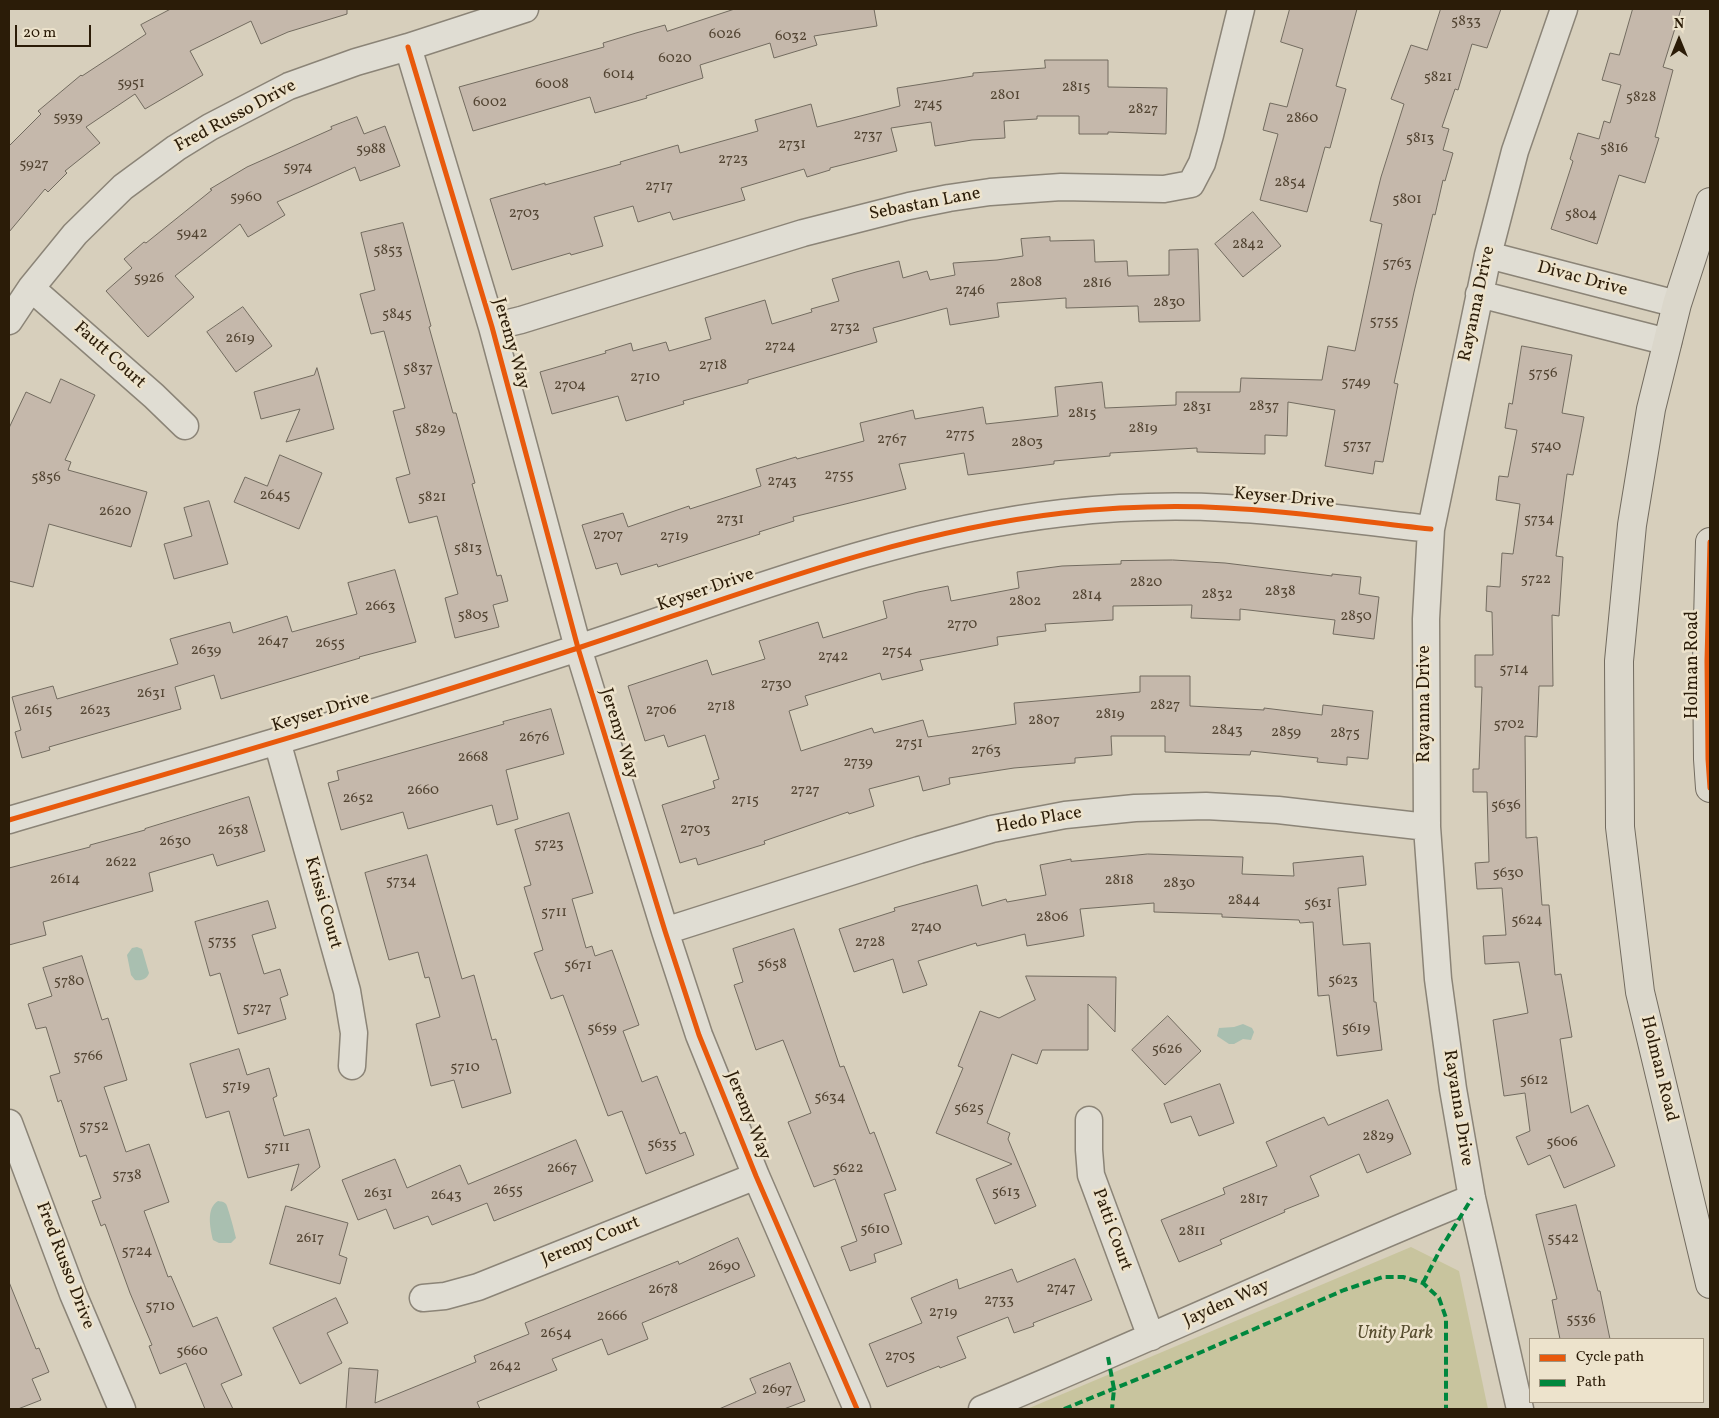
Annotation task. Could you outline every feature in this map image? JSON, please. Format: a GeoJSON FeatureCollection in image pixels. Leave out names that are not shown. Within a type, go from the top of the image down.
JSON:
{"type":"FeatureCollection","features":[{"type":"Feature","properties":{"kind":"main road","name":"Holman Road"},"geometry":{"type":"LineString","coordinates":[[1710,202],[1677,304],[1651,409],[1632,525],[1619,661],[1620,827],[1640,992],[1710,1284]]}},
{"type":"Feature","properties":{"kind":"main road","name":"Holman Road"},"geometry":{"type":"LineString","coordinates":[[1710,542],[1707,671],[1710,788]]}},
{"type":"Feature","properties":{"kind":"street","name":"Fred Russo Drive"},"geometry":{"type":"LineString","coordinates":[[9,321],[31,288],[75,234],[123,187],[176,148],[210,127],[290,86],[356,62],[525,9]]}},
{"type":"Feature","properties":{"kind":"street","name":"Sebastan Lane"},"geometry":{"type":"LineString","coordinates":[[492,327],[521,320],[803,233],[908,206],[949,198],[1008,191],[1061,187],[1164,190],[1191,184],[1202,163],[1210,135],[1241,9]]}},
{"type":"Feature","properties":{"kind":"street","name":"Rayanna Drive"},"geometry":{"type":"LineString","coordinates":[[1520,1409],[1472,1198],[1453,1089],[1438,979],[1427,827],[1426,619],[1431,529],[1479,294],[1515,151],[1564,9]]}},
{"type":"Feature","properties":{"kind":"street","name":"Jeremy Way"},"geometry":{"type":"LineString","coordinates":[[408,47],[492,327],[578,648],[699,1035],[756,1176],[857,1409]]}},
{"type":"Feature","properties":{"kind":"street","name":"Divac Drive"},"geometry":{"type":"LineString","coordinates":[[1488,255],[1677,304]]}},
{"type":"Feature","properties":{"kind":"street","name":"Fautt Court"},"geometry":{"type":"LineString","coordinates":[[31,288],[148,390],[185,426]]}},
{"type":"Feature","properties":{"kind":"street"},"geometry":{"type":"LineString","coordinates":[[1479,294],[1668,342]]}},
{"type":"Feature","properties":{"kind":"street","name":"Keyser Drive"},"geometry":{"type":"LineString","coordinates":[[9,820],[277,741],[578,648],[823,566],[968,528],[1062,513],[1142,507],[1224,508],[1289,512],[1431,529]]}},
{"type":"Feature","properties":{"kind":"street","name":"Krissi Court"},"geometry":{"type":"LineString","coordinates":[[277,741],[347,991],[354,1033],[352,1066]]}},
{"type":"Feature","properties":{"kind":"street","name":"Hedo Place"},"geometry":{"type":"LineString","coordinates":[[665,931],[919,850],[992,829],[1065,815],[1135,808],[1206,806],[1278,810],[1427,827]]}},
{"type":"Feature","properties":{"kind":"street","name":"Patti Court"},"geometry":{"type":"LineString","coordinates":[[1089,1120],[1091,1175],[1151,1337]]}},
{"type":"Feature","properties":{"kind":"street","name":"Fred Russo Drive"},"geometry":{"type":"LineString","coordinates":[[9,1123],[73,1294],[122,1409]]}},
{"type":"Feature","properties":{"kind":"street","name":"Jeremy Court"},"geometry":{"type":"LineString","coordinates":[[423,1298],[445,1296],[478,1287],[756,1176]]}},
{"type":"Feature","properties":{"kind":"street","name":"Jayden Way"},"geometry":{"type":"LineString","coordinates":[[982,1409],[1151,1337],[1381,1235],[1472,1198]]}},
{"type":"Feature","properties":{"kind":"green space","name":"Unity Park"},"geometry":{"type":"Polygon","coordinates":[[[1411,1247],[1459,1271],[1488,1409],[1027,1409],[1411,1247]]]}},
{"type":"Feature","properties":{"kind":"shaded area"},"geometry":{"type":"Polygon","coordinates":[[[132,948],[142,949],[149,973],[146,978],[140,980],[135,980],[131,975],[127,955],[132,948]]]}},
{"type":"Feature","properties":{"kind":"shaded area"},"geometry":{"type":"Polygon","coordinates":[[[1243,1024],[1252,1028],[1254,1032],[1251,1040],[1243,1039],[1234,1044],[1229,1044],[1217,1036],[1219,1028],[1243,1024]]]}},
{"type":"Feature","properties":{"kind":"shaded area"},"geometry":{"type":"Polygon","coordinates":[[[218,1201],[226,1204],[230,1215],[236,1238],[231,1243],[219,1243],[213,1240],[210,1213],[214,1204],[218,1201]]]}},
{"type":"Feature","properties":{"kind":"building"},"geometry":{"type":"Polygon","coordinates":[[[171,9],[347,9],[347,14],[288,32],[261,44],[251,21],[190,51],[203,75],[145,109],[135,94],[86,127],[100,143],[65,171],[67,173],[48,192],[45,189],[9,232],[9,146],[41,114],[38,111],[81,75],[146,34],[141,25],[171,9]]]}},
{"type":"Feature","properties":{"kind":"building"},"geometry":{"type":"Polygon","coordinates":[[[735,9],[874,9],[877,26],[814,36],[817,45],[774,58],[770,43],[700,65],[703,78],[646,96],[647,98],[595,113],[590,97],[473,131],[459,87],[604,47],[603,43],[636,33],[665,25],[667,31],[735,9]]]}},
{"type":"Feature","properties":{"kind":"building"},"geometry":{"type":"Polygon","coordinates":[[[1290,9],[1357,9],[1336,86],[1346,89],[1330,148],[1325,147],[1307,212],[1260,200],[1278,134],[1263,130],[1270,103],[1287,107],[1303,49],[1281,42],[1290,9]]]}},
{"type":"Feature","properties":{"kind":"building"},"geometry":{"type":"Polygon","coordinates":[[[1441,9],[1501,9],[1487,48],[1472,44],[1458,90],[1455,89],[1442,127],[1449,129],[1443,150],[1453,153],[1445,181],[1443,180],[1435,215],[1433,214],[1414,292],[1394,383],[1398,384],[1383,462],[1375,461],[1373,474],[1325,466],[1335,410],[1288,402],[1287,436],[1265,435],[1265,454],[1197,452],[1197,448],[1110,453],[1110,456],[1054,461],[1054,464],[968,475],[964,453],[899,464],[906,489],[793,517],[794,521],[759,532],[760,534],[658,567],[657,564],[621,575],[617,563],[596,569],[582,525],[623,513],[628,527],[689,506],[690,509],[761,486],[756,469],[796,457],[797,459],[864,441],[860,423],[913,410],[915,419],[983,407],[986,424],[1058,416],[1055,387],[1102,382],[1105,408],[1176,405],[1176,392],[1240,392],[1241,378],[1322,380],[1328,346],[1355,351],[1382,224],[1370,221],[1381,177],[1404,104],[1391,99],[1411,45],[1427,50],[1441,9]]]}},
{"type":"Feature","properties":{"kind":"building"},"geometry":{"type":"Polygon","coordinates":[[[1633,9],[1681,9],[1663,67],[1673,70],[1655,137],[1659,138],[1645,183],[1619,175],[1597,244],[1551,229],[1573,161],[1570,159],[1578,133],[1599,139],[1604,121],[1610,123],[1621,85],[1602,80],[1610,53],[1619,55],[1633,9]]]}},
{"type":"Feature","properties":{"kind":"building"},"geometry":{"type":"Polygon","coordinates":[[[1045,60],[1108,60],[1108,87],[1167,88],[1166,134],[1108,132],[1108,134],[1079,134],[1079,116],[1037,116],[1037,119],[1004,121],[1005,138],[972,140],[935,146],[931,122],[891,128],[897,151],[830,168],[830,170],[807,177],[804,169],[741,188],[745,200],[673,220],[670,212],[638,222],[633,206],[594,217],[603,246],[571,255],[570,253],[512,270],[490,199],[621,164],[620,162],[678,145],[680,153],[758,131],[755,120],[811,104],[817,127],[900,106],[897,88],[973,76],[973,73],[1045,68],[1045,60]]]}},
{"type":"Feature","properties":{"kind":"building"},"geometry":{"type":"Polygon","coordinates":[[[357,117],[364,134],[385,126],[400,166],[360,181],[355,167],[277,202],[285,215],[248,237],[240,224],[175,276],[194,297],[148,337],[106,291],[132,268],[124,259],[212,190],[210,189],[247,167],[332,129],[331,127],[357,117]]]}},
{"type":"Feature","properties":{"kind":"building"},"geometry":{"type":"Polygon","coordinates":[[[1253,212],[1281,246],[1243,277],[1215,244],[1253,212]]]}},
{"type":"Feature","properties":{"kind":"building"},"geometry":{"type":"Polygon","coordinates":[[[403,223],[431,326],[429,327],[453,413],[456,413],[475,483],[472,484],[497,576],[501,575],[508,601],[493,605],[499,627],[455,638],[445,598],[458,594],[437,516],[409,523],[396,478],[410,474],[393,411],[405,408],[384,331],[371,334],[360,294],[375,290],[361,233],[403,223]]]}},
{"type":"Feature","properties":{"kind":"building"},"geometry":{"type":"Polygon","coordinates":[[[1050,237],[1050,241],[1094,240],[1095,262],[1127,261],[1128,276],[1169,275],[1169,250],[1198,249],[1200,321],[1139,322],[1138,306],[1066,308],[1066,298],[997,303],[999,317],[950,325],[947,308],[873,328],[877,342],[748,380],[748,383],[683,401],[684,404],[626,421],[618,396],[552,414],[540,372],[606,353],[605,351],[631,343],[633,351],[666,342],[669,351],[711,339],[705,318],[765,300],[772,324],[812,312],[811,309],[839,301],[832,279],[856,272],[899,261],[903,278],[927,271],[930,280],[955,275],[953,263],[1023,256],[1021,239],[1050,237]]]}},
{"type":"Feature","properties":{"kind":"building"},"geometry":{"type":"Polygon","coordinates":[[[243,307],[272,346],[236,372],[207,332],[243,307]]]}},
{"type":"Feature","properties":{"kind":"building"},"geometry":{"type":"Polygon","coordinates":[[[1522,346],[1572,355],[1562,413],[1584,417],[1573,475],[1567,474],[1556,556],[1563,557],[1559,616],[1552,615],[1553,686],[1539,686],[1537,737],[1525,736],[1526,838],[1537,837],[1542,905],[1549,905],[1555,975],[1561,974],[1572,1037],[1560,1039],[1571,1113],[1588,1105],[1615,1166],[1564,1188],[1550,1155],[1528,1165],[1516,1137],[1530,1131],[1525,1093],[1504,1096],[1493,1020],[1528,1013],[1519,962],[1485,964],[1483,936],[1506,935],[1502,888],[1477,889],[1475,863],[1489,862],[1487,792],[1473,792],[1473,769],[1479,769],[1482,687],[1475,687],[1475,655],[1493,655],[1492,612],[1486,611],[1487,586],[1500,587],[1502,553],[1513,554],[1520,504],[1496,500],[1499,476],[1508,477],[1517,430],[1505,428],[1509,403],[1512,404],[1522,346]]]}},
{"type":"Feature","properties":{"kind":"building"},"geometry":{"type":"Polygon","coordinates":[[[317,368],[334,429],[286,442],[300,409],[261,419],[254,392],[314,375],[317,368]]]}},
{"type":"Feature","properties":{"kind":"building"},"geometry":{"type":"Polygon","coordinates":[[[61,379],[95,395],[65,460],[71,462],[68,470],[147,492],[131,547],[49,524],[33,587],[9,581],[9,428],[26,392],[50,403],[61,379]]]}},
{"type":"Feature","properties":{"kind":"building"},"geometry":{"type":"Polygon","coordinates":[[[280,455],[322,473],[299,529],[234,502],[245,477],[267,486],[280,455]]]}},
{"type":"Feature","properties":{"kind":"building"},"geometry":{"type":"Polygon","coordinates":[[[209,501],[228,564],[174,579],[164,544],[192,536],[184,508],[209,501]]]}},
{"type":"Feature","properties":{"kind":"building"},"geometry":{"type":"Polygon","coordinates":[[[1173,560],[1225,563],[1332,576],[1332,574],[1361,577],[1359,594],[1379,597],[1374,639],[1333,634],[1335,620],[1240,609],[1240,620],[1191,618],[1192,605],[1113,606],[1113,620],[1045,624],[1046,631],[997,637],[998,645],[920,660],[923,670],[882,680],[880,673],[805,696],[808,705],[789,711],[801,751],[872,728],[874,733],[923,720],[928,737],[1016,724],[1014,703],[1140,692],[1140,676],[1190,676],[1190,706],[1264,710],[1264,708],[1322,715],[1323,705],[1373,711],[1368,759],[1347,757],[1347,765],[1317,762],[1318,758],[1251,751],[1250,755],[1165,752],[1165,736],[1111,736],[1112,755],[1075,758],[1075,763],[1014,768],[949,778],[950,784],[923,791],[919,776],[869,789],[874,806],[849,814],[848,812],[764,841],[765,844],[698,865],[696,858],[680,863],[662,805],[715,788],[713,781],[719,779],[705,735],[668,747],[664,735],[645,741],[628,686],[707,660],[712,675],[765,659],[759,641],[818,622],[823,638],[887,618],[883,601],[918,592],[948,586],[951,601],[1019,588],[1017,572],[1062,566],[1121,564],[1121,561],[1173,560]]]}},
{"type":"Feature","properties":{"kind":"building"},"geometry":{"type":"Polygon","coordinates":[[[395,570],[416,642],[359,657],[221,699],[214,675],[175,687],[181,709],[49,747],[50,750],[22,758],[15,732],[21,730],[12,697],[53,686],[57,699],[178,664],[170,639],[230,622],[233,633],[287,616],[292,632],[357,614],[348,583],[395,570]]]}},
{"type":"Feature","properties":{"kind":"building"},"geometry":{"type":"Polygon","coordinates":[[[551,709],[564,754],[506,770],[518,819],[497,825],[492,805],[408,829],[403,812],[341,830],[328,783],[339,780],[337,771],[551,709]]]}},
{"type":"Feature","properties":{"kind":"building"},"geometry":{"type":"Polygon","coordinates":[[[249,797],[265,851],[217,866],[213,854],[149,873],[153,891],[43,922],[46,935],[9,945],[9,868],[90,847],[90,845],[145,830],[249,797]]]}},
{"type":"Feature","properties":{"kind":"building"},"geometry":{"type":"Polygon","coordinates":[[[569,813],[593,893],[572,899],[586,948],[592,946],[595,956],[612,950],[639,1025],[623,1031],[642,1082],[657,1076],[680,1134],[685,1132],[694,1155],[646,1174],[622,1111],[608,1116],[563,995],[551,999],[534,953],[543,950],[524,887],[531,885],[515,830],[569,813]]]}},
{"type":"Feature","properties":{"kind":"building"},"geometry":{"type":"Polygon","coordinates":[[[1148,854],[1243,857],[1242,874],[1294,876],[1293,863],[1363,856],[1366,885],[1338,888],[1343,945],[1370,943],[1374,1002],[1376,1002],[1382,1050],[1337,1056],[1329,995],[1318,996],[1313,922],[1300,923],[1299,920],[1222,917],[1222,914],[1154,912],[1154,903],[1080,909],[1084,936],[1027,946],[1025,934],[977,946],[976,943],[918,961],[927,985],[903,993],[893,959],[854,972],[839,929],[895,911],[894,908],[977,885],[982,906],[1006,899],[1007,902],[1046,895],[1040,865],[1071,859],[1071,861],[1148,854]]]}},
{"type":"Feature","properties":{"kind":"building"},"geometry":{"type":"Polygon","coordinates":[[[427,855],[462,979],[474,975],[492,1040],[496,1039],[511,1093],[462,1108],[454,1080],[431,1086],[416,1024],[440,1017],[429,977],[425,978],[418,952],[389,960],[365,873],[427,855]]]}},
{"type":"Feature","properties":{"kind":"building"},"geometry":{"type":"Polygon","coordinates":[[[268,901],[276,928],[252,935],[264,974],[280,969],[288,995],[280,998],[286,1019],[238,1034],[220,973],[210,976],[195,922],[268,901]]]}},
{"type":"Feature","properties":{"kind":"building"},"geometry":{"type":"Polygon","coordinates":[[[794,929],[840,1067],[844,1066],[870,1134],[874,1132],[896,1190],[884,1194],[902,1244],[874,1254],[876,1262],[850,1271],[841,1247],[857,1241],[835,1179],[814,1187],[788,1122],[811,1113],[783,1040],[756,1050],[734,985],[743,982],[733,949],[794,929]]]}},
{"type":"Feature","properties":{"kind":"building"},"geometry":{"type":"Polygon","coordinates":[[[82,956],[102,1020],[108,1018],[127,1080],[104,1087],[126,1152],[149,1144],[169,1202],[144,1211],[168,1277],[171,1276],[193,1327],[217,1317],[242,1375],[221,1384],[233,1409],[205,1409],[186,1363],[160,1374],[149,1346],[152,1345],[130,1293],[105,1224],[101,1226],[92,1201],[101,1198],[86,1155],[80,1157],[61,1100],[58,1102],[50,1076],[60,1073],[46,1027],[36,1029],[28,1004],[52,996],[43,968],[82,956]]]}},
{"type":"Feature","properties":{"kind":"building"},"geometry":{"type":"Polygon","coordinates":[[[1026,976],[1116,977],[1115,1032],[1088,1004],[1088,1050],[1042,1050],[1037,1064],[1012,1054],[987,1123],[1010,1133],[1008,1139],[1036,1206],[995,1224],[976,1179],[1012,1164],[936,1133],[963,1068],[958,1066],[980,1011],[999,1018],[1035,1000],[1026,976]]]}},
{"type":"Feature","properties":{"kind":"building"},"geometry":{"type":"Polygon","coordinates":[[[1168,1016],[1201,1051],[1165,1085],[1132,1050],[1168,1016]]]}},
{"type":"Feature","properties":{"kind":"building"},"geometry":{"type":"Polygon","coordinates":[[[239,1049],[247,1075],[269,1068],[277,1096],[273,1098],[284,1136],[309,1129],[320,1167],[291,1191],[299,1164],[248,1178],[229,1111],[206,1118],[190,1064],[239,1049]]]}},
{"type":"Feature","properties":{"kind":"building"},"geometry":{"type":"Polygon","coordinates":[[[1220,1084],[1234,1123],[1199,1136],[1191,1116],[1171,1123],[1164,1104],[1220,1084]]]}},
{"type":"Feature","properties":{"kind":"building"},"geometry":{"type":"Polygon","coordinates":[[[1388,1100],[1411,1154],[1367,1173],[1359,1154],[1310,1176],[1319,1196],[1220,1240],[1222,1244],[1179,1262],[1161,1220],[1225,1194],[1223,1188],[1277,1166],[1266,1142],[1324,1117],[1328,1125],[1388,1100]]]}},
{"type":"Feature","properties":{"kind":"building"},"geometry":{"type":"Polygon","coordinates":[[[576,1140],[593,1181],[494,1221],[487,1203],[432,1225],[428,1216],[394,1229],[386,1209],[358,1220],[342,1180],[395,1159],[407,1188],[460,1165],[468,1184],[576,1140]]]}},
{"type":"Feature","properties":{"kind":"building"},"geometry":{"type":"Polygon","coordinates":[[[1576,1205],[1598,1291],[1600,1291],[1610,1338],[1560,1338],[1552,1300],[1557,1299],[1536,1215],[1576,1205]]]}},
{"type":"Feature","properties":{"kind":"building"},"geometry":{"type":"Polygon","coordinates":[[[286,1206],[348,1223],[339,1255],[347,1258],[340,1284],[270,1264],[286,1206]]]}},
{"type":"Feature","properties":{"kind":"building"},"geometry":{"type":"Polygon","coordinates":[[[738,1238],[755,1276],[642,1323],[648,1339],[608,1355],[602,1339],[552,1359],[557,1370],[477,1402],[480,1409],[346,1409],[349,1368],[378,1370],[375,1403],[476,1362],[474,1356],[529,1334],[525,1323],[678,1261],[679,1264],[738,1238]]]}},
{"type":"Feature","properties":{"kind":"building"},"geometry":{"type":"Polygon","coordinates":[[[1075,1259],[1092,1300],[1033,1323],[1034,1326],[1014,1333],[1008,1317],[957,1337],[966,1358],[940,1368],[939,1366],[887,1387],[869,1344],[922,1323],[911,1298],[957,1279],[959,1289],[1012,1269],[1017,1282],[1075,1259]]]}},
{"type":"Feature","properties":{"kind":"building"},"geometry":{"type":"Polygon","coordinates":[[[9,1282],[36,1349],[39,1348],[49,1372],[32,1379],[41,1400],[18,1409],[9,1409],[9,1282]]]}},
{"type":"Feature","properties":{"kind":"building"},"geometry":{"type":"Polygon","coordinates":[[[336,1298],[348,1323],[327,1333],[342,1363],[300,1384],[273,1328],[336,1298]]]}},
{"type":"Feature","properties":{"kind":"building"},"geometry":{"type":"Polygon","coordinates":[[[790,1363],[805,1401],[784,1409],[719,1409],[756,1393],[750,1379],[790,1363]]]}},
{"type":"Feature","properties":{"kind":"marked path"},"geometry":{"type":"LineString","coordinates":[[1423,1283],[1440,1250],[1472,1198]]}},
{"type":"Feature","properties":{"kind":"marked path"},"geometry":{"type":"LineString","coordinates":[[1064,1409],[1160,1370],[1344,1290],[1383,1277],[1403,1277],[1423,1283],[1439,1298],[1446,1318],[1446,1409]]}},
{"type":"Feature","properties":{"kind":"marked path"},"geometry":{"type":"LineString","coordinates":[[1108,1357],[1114,1389],[1112,1409]]}},
{"type":"Feature","properties":{"kind":"cycle path"},"geometry":{"type":"LineString","coordinates":[[408,47],[492,327],[578,648],[699,1035],[756,1176],[857,1409]]}},
{"type":"Feature","properties":{"kind":"cycle path"},"geometry":{"type":"LineString","coordinates":[[9,820],[439,692],[819,568],[879,550],[1001,522],[1083,511],[1144,507],[1185,507],[1277,512],[1431,529]]}},
{"type":"Feature","properties":{"kind":"cycle path"},"geometry":{"type":"LineString","coordinates":[[1710,542],[1707,661],[1710,788]]}}]}
